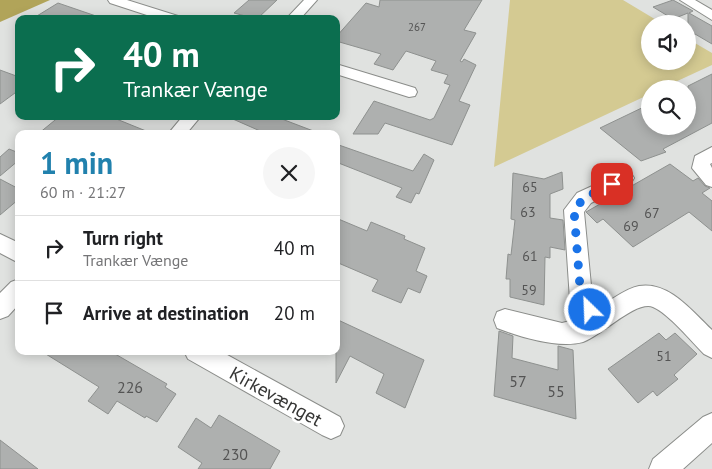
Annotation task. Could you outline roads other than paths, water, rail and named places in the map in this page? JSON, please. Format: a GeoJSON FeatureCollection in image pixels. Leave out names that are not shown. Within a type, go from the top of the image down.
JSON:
{"type":"FeatureCollection","features":[{"type":"Feature","properties":{"kind":"street"},"geometry":{"type":"LineString","coordinates":[[114,0],[161,15]]}},
{"type":"Feature","properties":{"kind":"street"},"geometry":{"type":"LineString","coordinates":[[296,15],[311,0]]}},
{"type":"Feature","properties":{"kind":"street"},"geometry":{"type":"LineString","coordinates":[[694,2],[712,16]]}},
{"type":"Feature","properties":{"kind":"street"},"geometry":{"type":"LineString","coordinates":[[340,71],[409,92]]}},
{"type":"Feature","properties":{"kind":"street"},"geometry":{"type":"LineString","coordinates":[[180,130],[189,120]]}},
{"type":"Feature","properties":{"kind":"street"},"geometry":{"type":"LineString","coordinates":[[712,154],[701,161],[701,168],[712,180]]}},
{"type":"Feature","properties":{"kind":"street"},"geometry":{"type":"LineString","coordinates":[[598,320],[581,300],[574,210],[584,198],[625,178]]}},
{"type":"Feature","properties":{"kind":"street"},"geometry":{"type":"LineString","coordinates":[[0,243],[15,252]]}},
{"type":"Feature","properties":{"kind":"street"},"geometry":{"type":"LineString","coordinates":[[0,308],[15,294]]}},
{"type":"Feature","properties":{"kind":"street"},"geometry":{"type":"LineString","coordinates":[[505,320],[562,334],[582,331],[638,296],[655,296],[670,305],[712,346]]}},
{"type":"Feature","properties":{"kind":"street","name":"Kirkevænget"},"geometry":{"type":"LineString","coordinates":[[203,355],[330,426]]}},
{"type":"Feature","properties":{"kind":"street"},"geometry":{"type":"LineString","coordinates":[[663,469],[709,435]]}}]}
